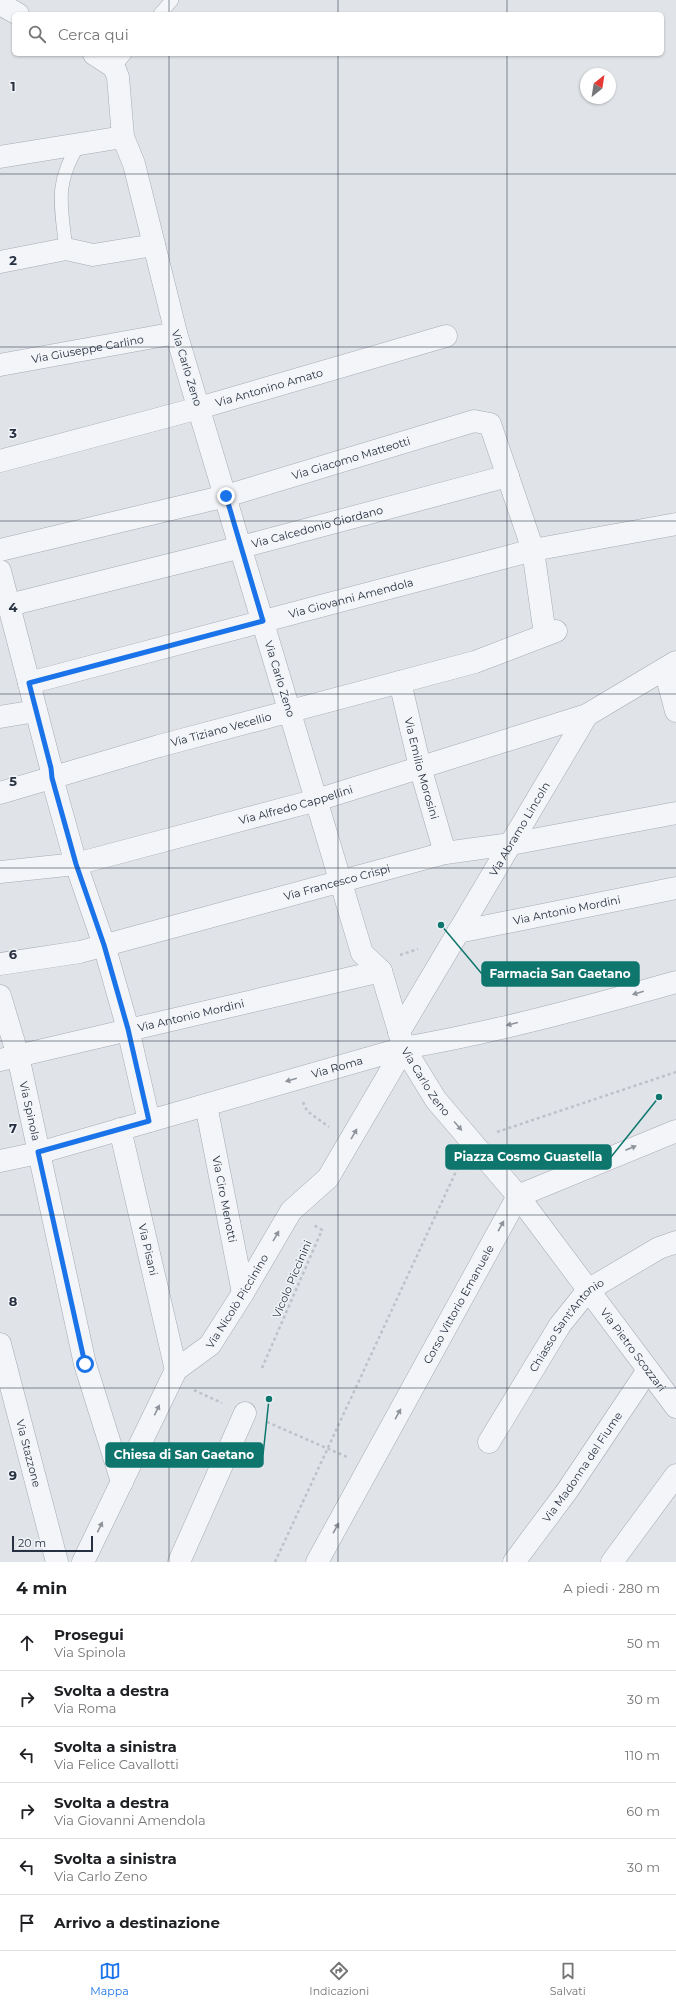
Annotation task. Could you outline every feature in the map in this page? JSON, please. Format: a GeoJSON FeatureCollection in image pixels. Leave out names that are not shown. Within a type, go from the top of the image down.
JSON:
{"type":"FeatureCollection","features":[{"type":"Feature","properties":{"kind":"street"},"geometry":{"type":"LineString","coordinates":[[0,4],[14,12]]}},
{"type":"Feature","properties":{"kind":"street","name":"Via Carlo Zeno"},"geometry":{"type":"LineString","coordinates":[[109,58],[118,78],[123,137],[134,164],[176,333],[362,953],[377,967],[402,1040],[436,1100],[518,1196]]}},
{"type":"Feature","properties":{"kind":"street"},"geometry":{"type":"LineString","coordinates":[[0,157],[123,137]]}},
{"type":"Feature","properties":{"kind":"street"},"geometry":{"type":"LineString","coordinates":[[0,262],[66,249],[93,254],[154,245]]}},
{"type":"Feature","properties":{"kind":"street","name":"Via Giuseppe Carlino"},"geometry":{"type":"LineString","coordinates":[[0,365],[176,333]]}},
{"type":"Feature","properties":{"kind":"street","name":"Via Antonino Amato"},"geometry":{"type":"LineString","coordinates":[[0,461],[199,408],[446,336]]}},
{"type":"Feature","properties":{"kind":"street","name":"Via Giacomo Matteotti"},"geometry":{"type":"LineString","coordinates":[[0,550],[226,496],[474,421],[490,424],[532,550],[550,633]]}},
{"type":"Feature","properties":{"kind":"street","name":"Via Calcedonio Giordano"},"geometry":{"type":"LineString","coordinates":[[9,606],[241,547],[508,476]]}},
{"type":"Feature","properties":{"kind":"street","name":"Via Giovanni Amendola"},"geometry":{"type":"LineString","coordinates":[[29,683],[532,550],[676,524]]}},
{"type":"Feature","properties":{"kind":"street"},"geometry":{"type":"LineString","coordinates":[[0,571],[9,606],[7,630],[29,683],[51,768],[52,778],[76,864],[104,945],[128,1029],[149,1121]]}},
{"type":"Feature","properties":{"kind":"street","name":"Via Tiziano Vecellio"},"geometry":{"type":"LineString","coordinates":[[0,793],[159,746],[475,662],[550,633]]}},
{"type":"Feature","properties":{"kind":"street"},"geometry":{"type":"LineString","coordinates":[[670,666],[676,712]]}},
{"type":"Feature","properties":{"kind":"street","name":"Via Abramo Lincoln"},"geometry":{"type":"LineString","coordinates":[[402,1040],[455,939],[587,715],[670,666]]}},
{"type":"Feature","properties":{"kind":"street","name":"Via Emilio Morosini"},"geometry":{"type":"LineString","coordinates":[[400,682],[420,767],[445,853]]}},
{"type":"Feature","properties":{"kind":"street"},"geometry":{"type":"LineString","coordinates":[[0,717],[36,711]]}},
{"type":"Feature","properties":{"kind":"street","name":"Via Alfredo Cappellini"},"geometry":{"type":"LineString","coordinates":[[0,872],[76,864],[317,800],[587,715]]}},
{"type":"Feature","properties":{"kind":"street","name":"Via Francesco Crispi"},"geometry":{"type":"LineString","coordinates":[[0,964],[80,952],[445,853],[511,844],[676,813]]}},
{"type":"Feature","properties":{"kind":"street","name":"Via Antonio Mordini"},"geometry":{"type":"LineString","coordinates":[[455,939],[676,888]]}},
{"type":"Feature","properties":{"kind":"street","name":"Via Antonio Mordini"},"geometry":{"type":"LineString","coordinates":[[9,1058],[377,967]]}},
{"type":"Feature","properties":{"kind":"street","name":"Via Roma"},"geometry":{"type":"LineString","coordinates":[[0,1161],[38,1152],[206,1105],[402,1040],[445,1040],[617,999],[676,982]]}},
{"type":"Feature","properties":{"kind":"street","name":"Via Spinola"},"geometry":{"type":"LineString","coordinates":[[0,996],[9,1058],[38,1152],[85,1364],[122,1482]]}},
{"type":"Feature","properties":{"kind":"street","name":"Via Nicolò Piccinino"},"geometry":{"type":"LineString","coordinates":[[83,1562],[174,1375],[210,1345],[243,1293],[291,1211],[328,1178],[402,1040]]}},
{"type":"Feature","properties":{"kind":"street","name":"Via Ciro Menotti"},"geometry":{"type":"LineString","coordinates":[[206,1105],[243,1293]]}},
{"type":"Feature","properties":{"kind":"street","name":"Via Pisani"},"geometry":{"type":"LineString","coordinates":[[120,1129],[174,1375]]}},
{"type":"Feature","properties":{"kind":"street"},"geometry":{"type":"LineString","coordinates":[[518,1196],[676,1131]]}},
{"type":"Feature","properties":{"kind":"street","name":"Via Pietro Scozzari"},"geometry":{"type":"LineString","coordinates":[[518,1196],[676,1407]]}},
{"type":"Feature","properties":{"kind":"street","name":"Corso Vittorio Emanuele"},"geometry":{"type":"LineString","coordinates":[[317,1562],[518,1196]]}},
{"type":"Feature","properties":{"kind":"street","name":"Chiasso Sant'Antonio"},"geometry":{"type":"LineString","coordinates":[[490,1442],[560,1325],[588,1290],[659,1248],[676,1242]]}},
{"type":"Feature","properties":{"kind":"street","name":"Via Stazzone"},"geometry":{"type":"LineString","coordinates":[[0,1344],[57,1562]]}},
{"type":"Feature","properties":{"kind":"street","name":"Via Madonna del Fiume"},"geometry":{"type":"LineString","coordinates":[[514,1562],[567,1491],[648,1370]]}},
{"type":"Feature","properties":{"kind":"street"},"geometry":{"type":"LineString","coordinates":[[179,1562],[245,1413]]}},
{"type":"Feature","properties":{"kind":"street"},"geometry":{"type":"LineString","coordinates":[[612,1562],[676,1475]]}},
{"type":"Feature","properties":{"kind":"lane"},"geometry":{"type":"LineString","coordinates":[[162,12],[172,0]]}},
{"type":"Feature","properties":{"kind":"lane"},"geometry":{"type":"LineString","coordinates":[[66,249],[60,201],[63,174],[79,144]]}},
{"type":"Feature","properties":{"kind":"path"},"geometry":{"type":"LineString","coordinates":[[377,967],[444,940],[455,939]]}},
{"type":"Feature","properties":{"kind":"path"},"geometry":{"type":"LineString","coordinates":[[275,1562],[471,1141],[676,1072]]}},
{"type":"Feature","properties":{"kind":"path","name":"Vicolo Piccinini"},"geometry":{"type":"LineString","coordinates":[[262,1368],[322,1230],[291,1211]]}},
{"type":"Feature","properties":{"kind":"path"},"geometry":{"type":"LineString","coordinates":[[174,1375],[245,1413],[369,1466]]}},
{"type":"Feature","properties":{"kind":"place","name":"Farmacia San Gaetano"},"geometry":{"type":"Point","coordinates":[441,925]}},
{"type":"Feature","properties":{"kind":"place","name":"Piazza Cosmo Guastella"},"geometry":{"type":"Point","coordinates":[659,1097]}},
{"type":"Feature","properties":{"kind":"place","name":"Chiesa di San Gaetano"},"geometry":{"type":"Point","coordinates":[269,1399]}},
{"type":"Feature","properties":{"kind":"route"},"geometry":{"type":"LineString","coordinates":[[85,1364],[38,1152],[149,1121],[128,1029],[104,945],[76,864],[52,778],[51,768],[29,683],[263,621],[226,496]]}}]}
